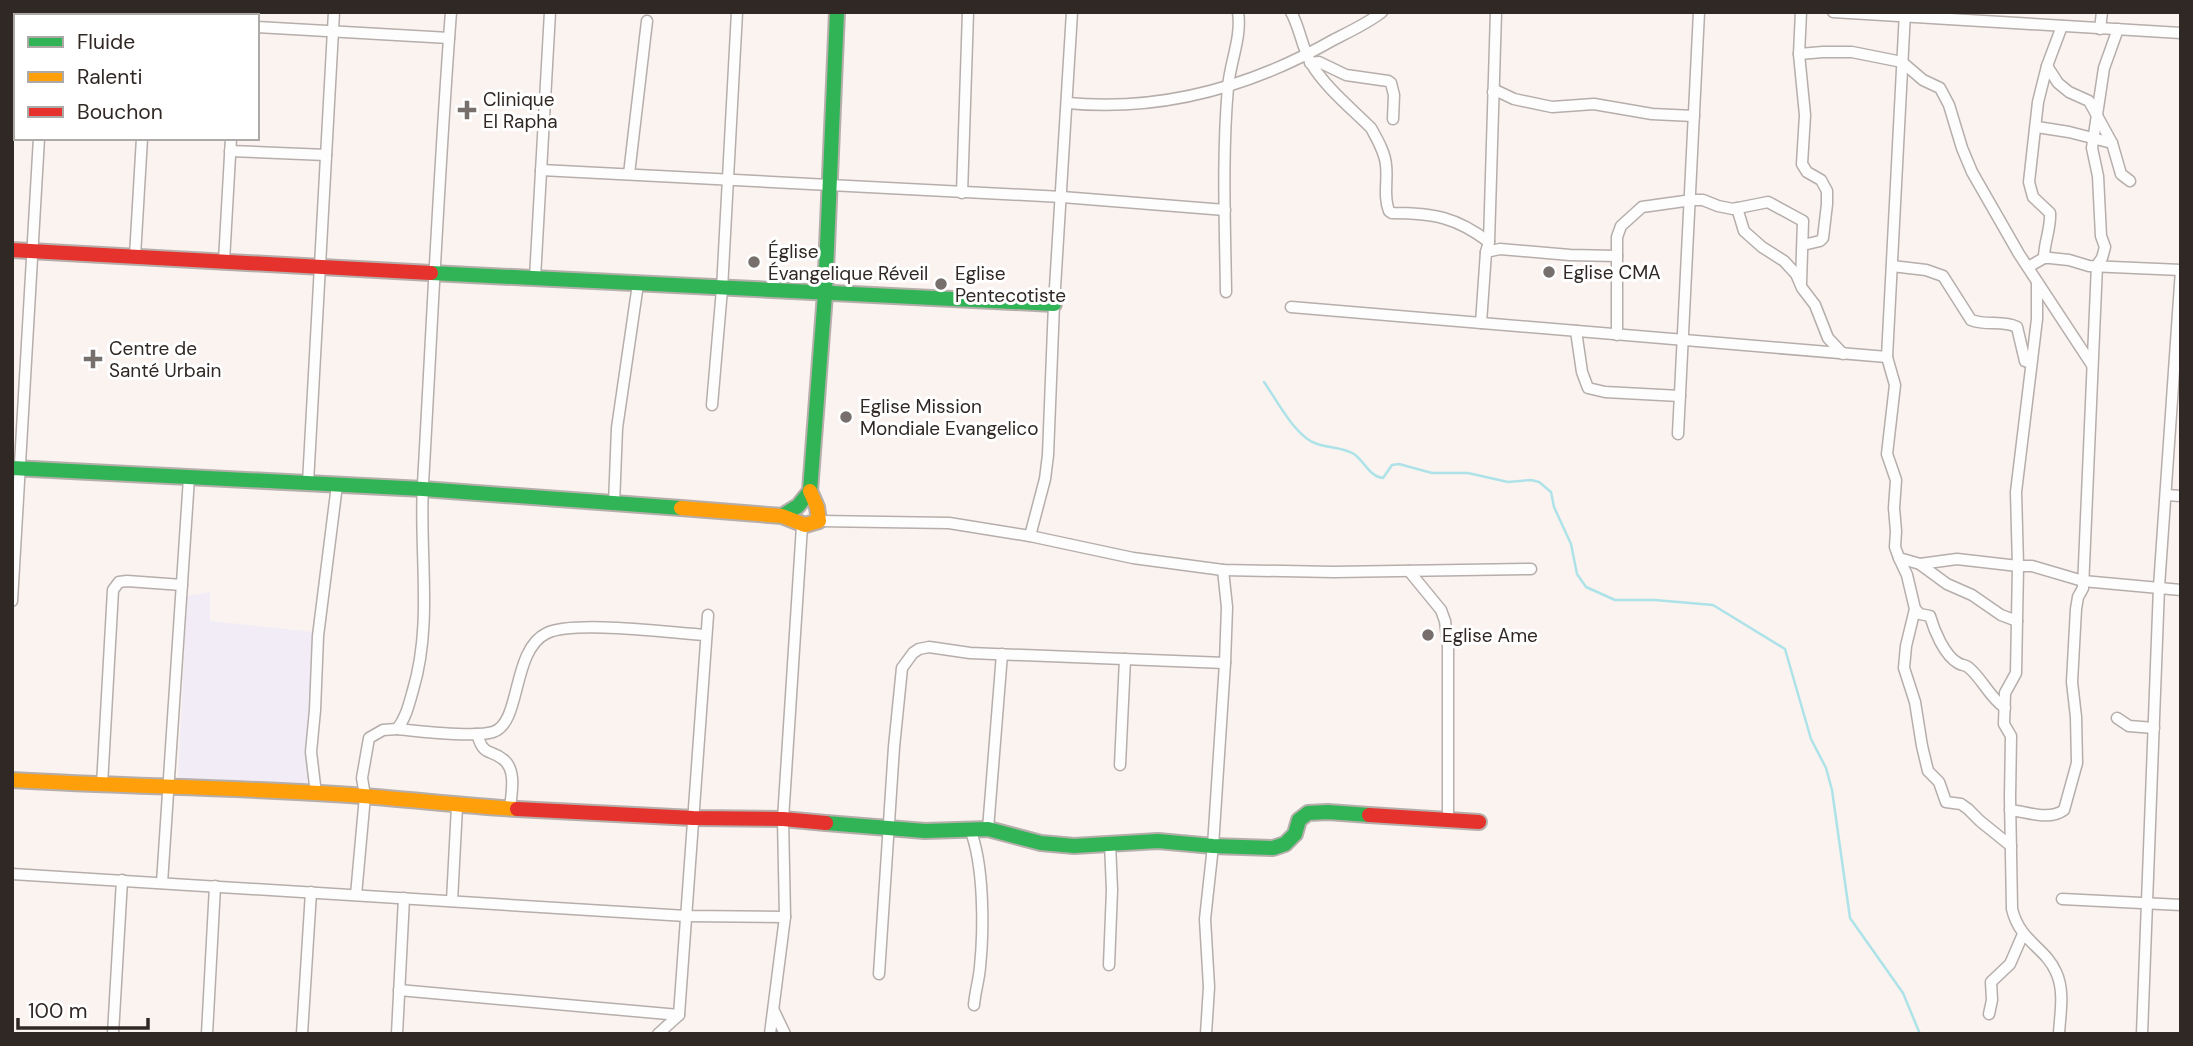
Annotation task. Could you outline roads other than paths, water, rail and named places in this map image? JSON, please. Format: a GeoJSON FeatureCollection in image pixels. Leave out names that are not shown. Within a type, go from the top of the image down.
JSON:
{"type":"FeatureCollection","features":[{"type":"Feature","properties":{"kind":"street"},"geometry":{"type":"LineString","coordinates":[[308,483],[334,12]]}},
{"type":"Feature","properties":{"kind":"street"},"geometry":{"type":"LineString","coordinates":[[397,729],[409,704],[421,656],[425,580],[423,489],[451,12]]}},
{"type":"Feature","properties":{"kind":"street"},"geometry":{"type":"LineString","coordinates":[[535,278],[550,12]]}},
{"type":"Feature","properties":{"kind":"street"},"geometry":{"type":"LineString","coordinates":[[712,405],[729,180],[737,12]]}},
{"type":"Feature","properties":{"kind":"street"},"geometry":{"type":"LineString","coordinates":[[782,516],[805,502],[810,491],[825,294],[837,12]]}},
{"type":"Feature","properties":{"kind":"street"},"geometry":{"type":"LineString","coordinates":[[962,193],[968,12]]}},
{"type":"Feature","properties":{"kind":"street"},"geometry":{"type":"LineString","coordinates":[[1030,536],[1045,479],[1048,456],[1072,12]]}},
{"type":"Feature","properties":{"kind":"street"},"geometry":{"type":"LineString","coordinates":[[1226,292],[1225,142],[1228,85],[1239,33],[1238,12]]}},
{"type":"Feature","properties":{"kind":"street"},"geometry":{"type":"LineString","coordinates":[[1291,12],[1309,59],[1376,136],[1387,166],[1385,202],[1389,211],[1420,213],[1449,219],[1469,227],[1488,247],[1500,250],[1617,256]]}},
{"type":"Feature","properties":{"kind":"street"},"geometry":{"type":"LineString","coordinates":[[1067,103],[1121,106],[1151,103],[1202,93],[1263,76],[1309,59],[1382,12]]}},
{"type":"Feature","properties":{"kind":"street"},"geometry":{"type":"LineString","coordinates":[[1481,323],[1488,247],[1496,12]]}},
{"type":"Feature","properties":{"kind":"street"},"geometry":{"type":"LineString","coordinates":[[1678,434],[1699,12]]}},
{"type":"Feature","properties":{"kind":"street"},"geometry":{"type":"LineString","coordinates":[[1801,12],[1799,54],[1805,115],[1802,164],[1807,172],[1821,180],[1827,191],[1823,238],[1803,245]]}},
{"type":"Feature","properties":{"kind":"street"},"geometry":{"type":"LineString","coordinates":[[1833,12],[2035,18],[2062,26],[2181,33]]}},
{"type":"Feature","properties":{"kind":"street"},"geometry":{"type":"LineString","coordinates":[[2100,29],[2102,12]]}},
{"type":"Feature","properties":{"kind":"street"},"geometry":{"type":"LineString","coordinates":[[1904,14],[1887,357],[1895,385],[1887,454],[1896,480],[1895,547],[1905,569],[1915,608],[1920,614],[1930,616],[1935,635],[1953,659],[1968,667],[1990,695],[2005,708]]}},
{"type":"Feature","properties":{"kind":"street"},"geometry":{"type":"LineString","coordinates":[[629,174],[648,21]]}},
{"type":"Feature","properties":{"kind":"street"},"geometry":{"type":"LineString","coordinates":[[2044,258],[2050,213],[2033,197],[2029,182],[2038,102],[2047,66],[2062,26]]}},
{"type":"Feature","properties":{"kind":"street"},"geometry":{"type":"LineString","coordinates":[[259,27],[449,38]]}},
{"type":"Feature","properties":{"kind":"street"},"geometry":{"type":"LineString","coordinates":[[2011,810],[2053,816],[2064,810],[2077,763],[2072,682],[2076,609],[2083,588],[2098,265],[2105,247],[2099,224],[2098,176],[2093,156],[2093,140],[2104,68],[2118,29]]}},
{"type":"Feature","properties":{"kind":"street"},"geometry":{"type":"LineString","coordinates":[[1799,54],[1852,52],[1902,62],[1923,80],[1943,92],[1972,172],[2037,282],[2093,365]]}},
{"type":"Feature","properties":{"kind":"street"},"geometry":{"type":"LineString","coordinates":[[1309,59],[1346,75],[1391,83],[1394,95],[1393,119]]}},
{"type":"Feature","properties":{"kind":"street"},"geometry":{"type":"LineString","coordinates":[[2047,66],[2058,83],[2069,92],[2089,101],[2112,143],[2121,174],[2130,181]]}},
{"type":"Feature","properties":{"kind":"street"},"geometry":{"type":"LineString","coordinates":[[1493,92],[1552,107],[1594,104],[1653,114],[1694,116]]}},
{"type":"Feature","properties":{"kind":"street"},"geometry":{"type":"LineString","coordinates":[[2037,127],[2112,143]]}},
{"type":"Feature","properties":{"kind":"street"},"geometry":{"type":"LineString","coordinates":[[12,601],[16,469],[39,140]]}},
{"type":"Feature","properties":{"kind":"street"},"geometry":{"type":"LineString","coordinates":[[135,256],[142,140]]}},
{"type":"Feature","properties":{"kind":"street"},"geometry":{"type":"LineString","coordinates":[[224,261],[231,140]]}},
{"type":"Feature","properties":{"kind":"street"},"geometry":{"type":"LineString","coordinates":[[230,151],[326,156]]}},
{"type":"Feature","properties":{"kind":"street"},"geometry":{"type":"LineString","coordinates":[[541,170],[1062,197],[1225,211]]}},
{"type":"Feature","properties":{"kind":"street"},"geometry":{"type":"LineString","coordinates":[[1617,335],[1619,230],[1635,211],[1643,207],[1703,200],[1718,206],[1737,208],[1768,202],[1801,218],[1801,283]]}},
{"type":"Feature","properties":{"kind":"street"},"geometry":{"type":"LineString","coordinates":[[1737,208],[1744,232],[1792,268],[1815,305],[1828,338],[1843,354]]}},
{"type":"Feature","properties":{"kind":"street"},"geometry":{"type":"LineString","coordinates":[[12,250],[722,289],[1055,304]]}},
{"type":"Feature","properties":{"kind":"street"},"geometry":{"type":"LineString","coordinates":[[2028,267],[2044,258],[2069,260],[2089,266],[2181,270],[2177,385],[2159,587],[2142,1034]]}},
{"type":"Feature","properties":{"kind":"street"},"geometry":{"type":"LineString","coordinates":[[1892,266],[1926,270],[1943,276],[1971,320],[1976,323],[2007,323],[2017,327],[2025,361],[2031,363]]}},
{"type":"Feature","properties":{"kind":"street"},"geometry":{"type":"LineString","coordinates":[[2037,282],[2037,319],[2016,492],[2016,673],[2005,693],[2004,724],[2011,736],[2012,909],[2023,934],[2056,972],[2061,996],[2059,1034]]}},
{"type":"Feature","properties":{"kind":"street"},"geometry":{"type":"LineString","coordinates":[[614,504],[617,428],[638,284]]}},
{"type":"Feature","properties":{"kind":"street"},"geometry":{"type":"LineString","coordinates":[[1291,307],[1887,357]]}},
{"type":"Feature","properties":{"kind":"street"},"geometry":{"type":"LineString","coordinates":[[1576,331],[1582,372],[1588,388],[1605,392],[1680,396]]}},
{"type":"Feature","properties":{"kind":"street"},"geometry":{"type":"LineString","coordinates":[[16,469],[423,489],[782,516],[802,526],[812,526],[818,521],[949,523],[1030,536],[1133,558],[1223,570],[1531,569]]}},
{"type":"Feature","properties":{"kind":"street"},"geometry":{"type":"LineString","coordinates":[[162,883],[189,478]]}},
{"type":"Feature","properties":{"kind":"street"},"geometry":{"type":"LineString","coordinates":[[316,794],[312,743],[318,636],[337,485]]}},
{"type":"Feature","properties":{"kind":"street"},"geometry":{"type":"LineString","coordinates":[[810,491],[817,507],[818,521]]}},
{"type":"Feature","properties":{"kind":"street"},"geometry":{"type":"LineString","coordinates":[[2166,495],[2181,496]]}},
{"type":"Feature","properties":{"kind":"street"},"geometry":{"type":"LineString","coordinates":[[770,1034],[785,917],[783,819],[802,526]]}},
{"type":"Feature","properties":{"kind":"street"},"geometry":{"type":"LineString","coordinates":[[1899,558],[1920,564],[1947,584],[1972,595],[2001,615],[2017,621]]}},
{"type":"Feature","properties":{"kind":"street"},"geometry":{"type":"LineString","coordinates":[[1920,564],[1957,559],[2034,566],[2083,581],[2181,590]]}},
{"type":"Feature","properties":{"kind":"street"},"geometry":{"type":"LineString","coordinates":[[1206,1034],[1209,987],[1205,919],[1213,846],[1225,663],[1227,607],[1223,570]]}},
{"type":"Feature","properties":{"kind":"street"},"geometry":{"type":"LineString","coordinates":[[1409,571],[1441,610],[1445,621],[1448,646],[1448,820]]}},
{"type":"Feature","properties":{"kind":"street"},"geometry":{"type":"LineString","coordinates":[[102,785],[113,590],[119,582],[127,581],[182,585]]}},
{"type":"Feature","properties":{"kind":"street"},"geometry":{"type":"LineString","coordinates":[[1915,608],[1904,668],[1915,702],[1928,771],[1938,782],[1946,802],[1961,804],[2011,846]]}},
{"type":"Feature","properties":{"kind":"street"},"geometry":{"type":"LineString","coordinates":[[658,1034],[679,1014],[708,615]]}},
{"type":"Feature","properties":{"kind":"street"},"geometry":{"type":"LineString","coordinates":[[356,895],[365,796],[362,778],[369,738],[383,730],[397,729],[477,734],[495,732],[506,721],[529,648],[538,638],[550,632],[573,627],[706,635]]}},
{"type":"Feature","properties":{"kind":"street"},"geometry":{"type":"LineString","coordinates":[[879,974],[896,719],[902,668],[919,649],[1225,663]]}},
{"type":"Feature","properties":{"kind":"street"},"geometry":{"type":"LineString","coordinates":[[988,829],[1002,654]]}},
{"type":"Feature","properties":{"kind":"street"},"geometry":{"type":"LineString","coordinates":[[1120,765],[1125,659]]}},
{"type":"Feature","properties":{"kind":"street"},"geometry":{"type":"LineString","coordinates":[[2118,718],[2129,726],[2154,728]]}},
{"type":"Feature","properties":{"kind":"street"},"geometry":{"type":"LineString","coordinates":[[477,734],[480,746],[504,760],[511,771],[510,809]]}},
{"type":"Feature","properties":{"kind":"street"},"geometry":{"type":"LineString","coordinates":[[12,780],[102,785],[169,785],[365,796],[510,809],[693,818],[783,819],[925,831],[988,829],[1056,845],[1158,841],[1273,848],[1285,844],[1295,834],[1300,820],[1308,813],[1479,822]]}},
{"type":"Feature","properties":{"kind":"street"},"geometry":{"type":"LineString","coordinates":[[452,901],[457,806]]}},
{"type":"Feature","properties":{"kind":"street"},"geometry":{"type":"LineString","coordinates":[[970,829],[976,844],[982,915],[980,968],[974,1005]]}},
{"type":"Feature","properties":{"kind":"street"},"geometry":{"type":"LineString","coordinates":[[1109,965],[1112,890],[1110,843]]}},
{"type":"Feature","properties":{"kind":"street"},"geometry":{"type":"LineString","coordinates":[[12,874],[686,916],[785,917]]}},
{"type":"Feature","properties":{"kind":"street"},"geometry":{"type":"LineString","coordinates":[[113,1034],[122,880]]}},
{"type":"Feature","properties":{"kind":"street"},"geometry":{"type":"LineString","coordinates":[[207,1034],[215,886]]}},
{"type":"Feature","properties":{"kind":"street"},"geometry":{"type":"LineString","coordinates":[[302,1034],[311,892]]}},
{"type":"Feature","properties":{"kind":"street"},"geometry":{"type":"LineString","coordinates":[[397,1034],[404,898]]}},
{"type":"Feature","properties":{"kind":"street"},"geometry":{"type":"LineString","coordinates":[[2062,899],[2181,905]]}},
{"type":"Feature","properties":{"kind":"street"},"geometry":{"type":"LineString","coordinates":[[1989,1014],[1992,1000],[1991,982],[2010,964],[2023,934]]}},
{"type":"Feature","properties":{"kind":"street"},"geometry":{"type":"LineString","coordinates":[[399,990],[679,1014]]}},
{"type":"Feature","properties":{"kind":"street"},"geometry":{"type":"LineString","coordinates":[[774,1010],[785,1034]]}},
{"type":"Feature","properties":{"kind":"waterway"},"geometry":{"type":"LineString","coordinates":[[1264,382],[1301,434],[1317,444],[1354,454],[1378,477],[1383,478],[1392,465],[1399,464],[1432,473],[1468,473],[1508,482],[1539,482],[1551,492],[1554,507],[1571,544],[1577,574],[1586,587],[1615,600],[1713,605],[1785,649],[1811,739],[1826,768],[1832,790],[1850,918],[1903,993],[1920,1034]]}},
{"type":"Feature","properties":{"kind":"place","name":"Clinique El Rapha"},"geometry":{"type":"Point","coordinates":[467,110]}},
{"type":"Feature","properties":{"kind":"place","name":"Église Évangelique Réveil"},"geometry":{"type":"Point","coordinates":[754,262]}},
{"type":"Feature","properties":{"kind":"place","name":"Eglise CMA"},"geometry":{"type":"Point","coordinates":[1549,272]}},
{"type":"Feature","properties":{"kind":"place","name":"Eglise Pentecotiste"},"geometry":{"type":"Point","coordinates":[941,284]}},
{"type":"Feature","properties":{"kind":"place","name":"Centre de Santé Urbain"},"geometry":{"type":"Point","coordinates":[93,359]}},
{"type":"Feature","properties":{"kind":"place","name":"Eglise Mission Mondiale Evangelico"},"geometry":{"type":"Point","coordinates":[846,417]}},
{"type":"Feature","properties":{"kind":"place","name":"Eglise Ame"},"geometry":{"type":"Point","coordinates":[1428,635]}}]}
